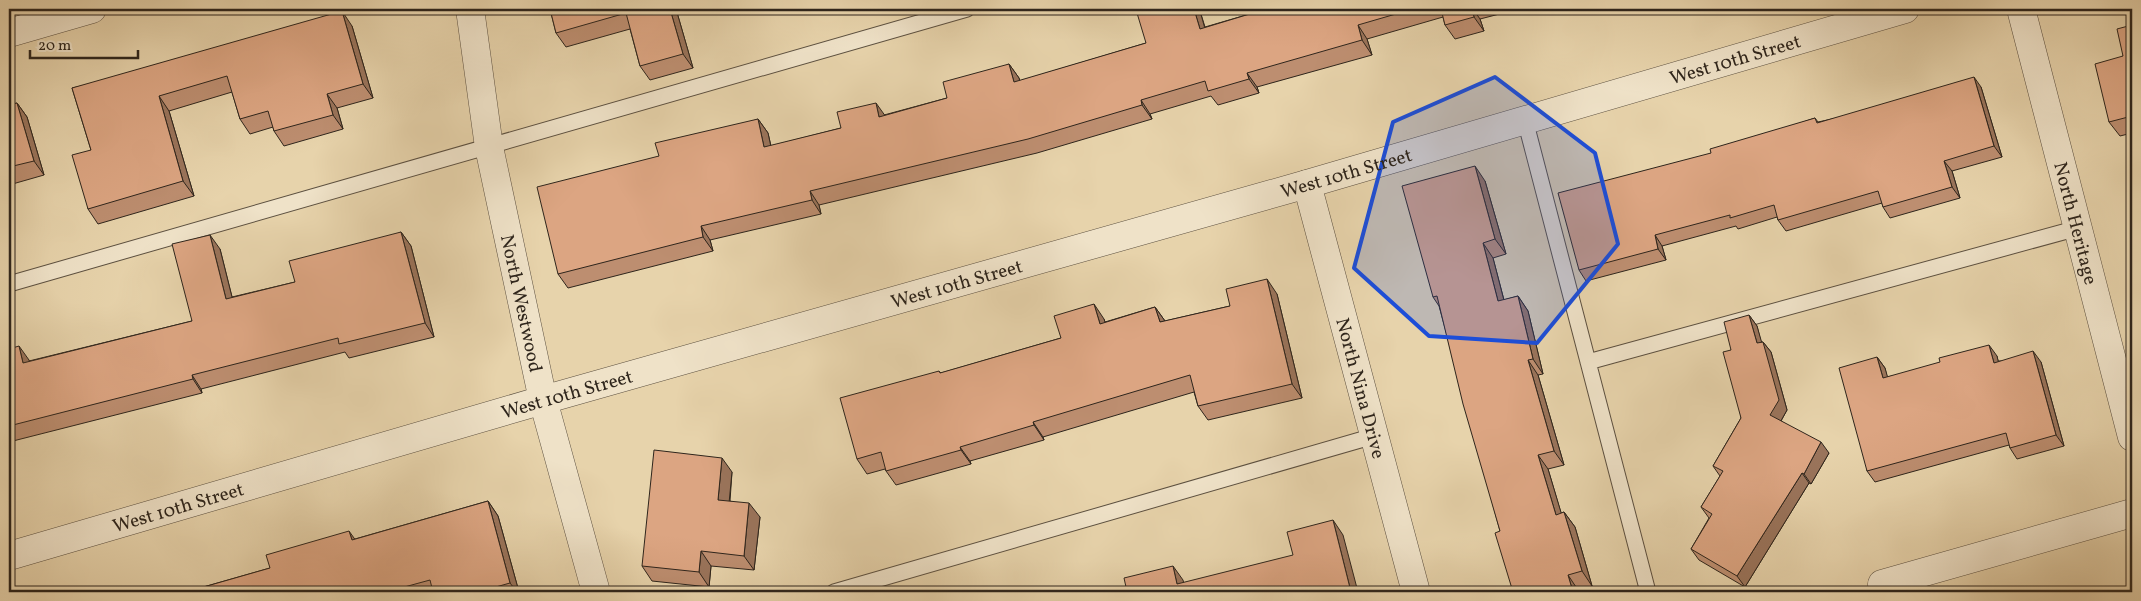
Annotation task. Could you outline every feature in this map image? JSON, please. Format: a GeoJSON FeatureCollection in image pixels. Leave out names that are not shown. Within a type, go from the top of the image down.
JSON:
{"type":"FeatureCollection","features":[{"type":"Feature","properties":{"kind":"street"},"geometry":{"type":"LineString","coordinates":[[9,33],[92,9]]}},
{"type":"Feature","properties":{"kind":"street","name":"North Westwood"},"geometry":{"type":"LineString","coordinates":[[470,9],[489,147],[543,400],[596,592]]}},
{"type":"Feature","properties":{"kind":"street","name":"West 10th Street"},"geometry":{"type":"LineString","coordinates":[[9,556],[543,400],[1307,184],[1905,9]]}},
{"type":"Feature","properties":{"kind":"street","name":"North Heritage"},"geometry":{"type":"LineString","coordinates":[[2021,9],[2132,438]]}},
{"type":"Feature","properties":{"kind":"street","name":"North Nina Drive"},"geometry":{"type":"LineString","coordinates":[[1307,184],[1416,592]]}},
{"type":"Feature","properties":{"kind":"street"},"geometry":{"type":"LineString","coordinates":[[1882,584],[2132,513]]}},
{"type":"Feature","properties":{"kind":"lane"},"geometry":{"type":"LineString","coordinates":[[9,284],[967,9]]}},
{"type":"Feature","properties":{"kind":"lane"},"geometry":{"type":"LineString","coordinates":[[1525,120],[1648,592]]}},
{"type":"Feature","properties":{"kind":"lane"},"geometry":{"type":"LineString","coordinates":[[1588,362],[2078,228]]}},
{"type":"Feature","properties":{"kind":"lane"},"geometry":{"type":"LineString","coordinates":[[834,592],[1374,436]]}},
{"type":"Feature","properties":{"kind":"highlighted area"},"geometry":{"type":"Polygon","coordinates":[[[1495,77],[1595,153],[1618,244],[1537,343],[1429,336],[1354,268],[1393,122],[1495,77]]]}},
{"type":"Feature","properties":{"kind":"building"},"geometry":{"type":"Polygon","coordinates":[[[550,9],[670,9],[683,54],[640,66],[626,13],[556,33],[550,9]]]}},
{"type":"Feature","properties":{"kind":"building"},"geometry":{"type":"Polygon","coordinates":[[[1150,9],[1194,9],[1200,29],[1262,9],[1413,9],[1358,25],[1362,40],[1247,73],[1249,79],[1208,91],[1205,81],[1141,100],[1142,105],[1028,139],[810,191],[812,200],[701,226],[703,237],[558,274],[537,187],[659,156],[655,143],[758,119],[764,147],[841,128],[837,112],[876,103],[879,117],[947,98],[943,82],[1009,64],[1014,82],[1146,43],[1137,13],[1150,9]]]}},
{"type":"Feature","properties":{"kind":"building"},"geometry":{"type":"Polygon","coordinates":[[[1441,9],[1472,9],[1474,17],[1445,25],[1441,9]]]}},
{"type":"Feature","properties":{"kind":"building"},"geometry":{"type":"Polygon","coordinates":[[[342,11],[363,84],[327,94],[333,115],[274,131],[268,111],[240,119],[227,76],[159,96],[183,181],[88,209],[72,155],[91,150],[72,88],[342,11]]]}},
{"type":"Feature","properties":{"kind":"building"},"geometry":{"type":"Polygon","coordinates":[[[2132,25],[2132,116],[2109,122],[2095,64],[2123,56],[2117,29],[2132,25]]]}},
{"type":"Feature","properties":{"kind":"building"},"geometry":{"type":"Polygon","coordinates":[[[1974,77],[1994,146],[1944,161],[1952,187],[1883,207],[1878,191],[1778,220],[1774,205],[1730,218],[1730,215],[1655,235],[1658,249],[1579,270],[1558,193],[1711,153],[1710,149],[1815,118],[1817,123],[1974,77]]]}},
{"type":"Feature","properties":{"kind":"building"},"geometry":{"type":"Polygon","coordinates":[[[17,103],[34,161],[9,167],[9,105],[17,103]]]}},
{"type":"Feature","properties":{"kind":"building"},"geometry":{"type":"Polygon","coordinates":[[[1475,166],[1495,239],[1483,243],[1498,301],[1518,296],[1533,359],[1528,360],[1554,451],[1538,455],[1556,515],[1564,512],[1582,571],[1568,575],[1573,592],[1513,592],[1495,533],[1500,531],[1463,404],[1437,296],[1433,297],[1402,186],[1475,166]]]}},
{"type":"Feature","properties":{"kind":"building"},"geometry":{"type":"Polygon","coordinates":[[[401,232],[425,323],[339,344],[338,338],[192,375],[193,379],[9,426],[9,349],[19,346],[23,363],[192,321],[172,244],[210,235],[226,299],[295,282],[289,261],[401,232]]]}},
{"type":"Feature","properties":{"kind":"building"},"geometry":{"type":"Polygon","coordinates":[[[1267,279],[1292,384],[1198,406],[1190,375],[1033,422],[1034,425],[960,447],[961,450],[886,471],[881,452],[857,459],[840,398],[939,371],[940,373],[1061,338],[1054,316],[1094,304],[1100,324],[1155,307],[1160,322],[1230,306],[1226,289],[1267,279]]]}},
{"type":"Feature","properties":{"kind":"building"},"geometry":{"type":"Polygon","coordinates":[[[1749,315],[1757,343],[1763,342],[1779,400],[1770,415],[1821,442],[1804,474],[1802,473],[1737,576],[1691,549],[1712,514],[1701,507],[1723,471],[1713,466],[1741,418],[1723,352],[1731,350],[1724,322],[1749,315]]]}},
{"type":"Feature","properties":{"kind":"building"},"geometry":{"type":"Polygon","coordinates":[[[1989,345],[1994,363],[2033,351],[2056,435],[2010,448],[2006,433],[1867,471],[1839,368],[1877,357],[1883,378],[1940,362],[1939,358],[1989,345]]]}},
{"type":"Feature","properties":{"kind":"building"},"geometry":{"type":"Polygon","coordinates":[[[654,450],[722,458],[718,500],[749,503],[744,556],[701,551],[699,572],[642,566],[654,450]]]}},
{"type":"Feature","properties":{"kind":"building"},"geometry":{"type":"Polygon","coordinates":[[[488,501],[510,583],[478,592],[433,592],[430,580],[386,592],[186,592],[270,568],[266,555],[349,531],[352,540],[488,501]]]}},
{"type":"Feature","properties":{"kind":"building"},"geometry":{"type":"Polygon","coordinates":[[[1333,520],[1351,592],[1109,592],[1126,587],[1124,578],[1173,566],[1177,584],[1293,555],[1287,532],[1333,520]]]}}]}
